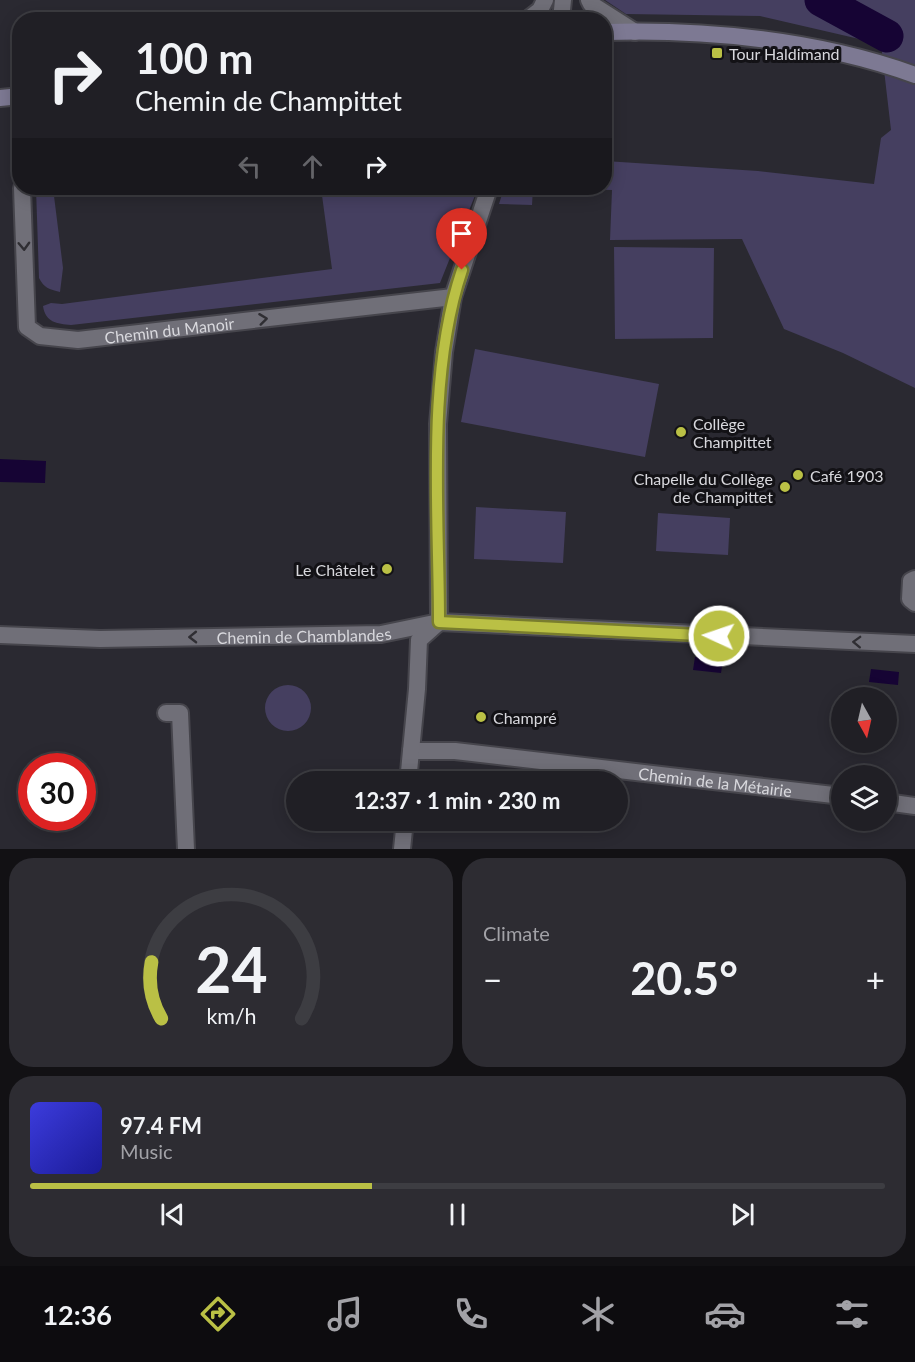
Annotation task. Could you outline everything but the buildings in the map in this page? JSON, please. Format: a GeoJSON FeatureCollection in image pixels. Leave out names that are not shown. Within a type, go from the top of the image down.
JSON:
{"type":"FeatureCollection","features":[{"type":"Feature","properties":{"kind":"main road"},"geometry":{"type":"LineString","coordinates":[[612,32],[755,39],[836,52],[915,75]]}},
{"type":"Feature","properties":{"kind":"street"},"geometry":{"type":"LineString","coordinates":[[589,0],[591,4],[604,12]]}},
{"type":"Feature","properties":{"kind":"street"},"geometry":{"type":"LineString","coordinates":[[612,17],[635,32]]}},
{"type":"Feature","properties":{"kind":"street","name":"Chemin du Manoir"},"geometry":{"type":"LineString","coordinates":[[22,195],[27,327],[40,336],[78,340],[453,297]]}},
{"type":"Feature","properties":{"kind":"street"},"geometry":{"type":"LineString","coordinates":[[409,771],[419,640],[439,622],[438,424],[444,352],[453,297],[487,195]]}},
{"type":"Feature","properties":{"kind":"street"},"geometry":{"type":"LineString","coordinates":[[915,579],[911,581],[910,599],[915,603]]}},
{"type":"Feature","properties":{"kind":"street","name":"Chemin de Chamblandes"},"geometry":{"type":"LineString","coordinates":[[0,635],[100,639],[381,634],[439,622],[915,644]]}},
{"type":"Feature","properties":{"kind":"street"},"geometry":{"type":"LineString","coordinates":[[166,713],[180,713],[186,849]]}},
{"type":"Feature","properties":{"kind":"street","name":"Chemin de la Métairie"},"geometry":{"type":"LineString","coordinates":[[411,751],[455,751],[831,795]]}},
{"type":"Feature","properties":{"kind":"street"},"geometry":{"type":"LineString","coordinates":[[897,804],[915,806]]}},
{"type":"Feature","properties":{"kind":"street"},"geometry":{"type":"LineString","coordinates":[[402,849],[404,831]]}},
{"type":"Feature","properties":{"kind":"shaded area"},"geometry":{"type":"Polygon","coordinates":[[[605,0],[915,0],[915,388],[843,353],[784,329],[742,239],[610,240],[612,161],[758,171],[874,184],[881,138],[891,130],[881,44],[760,16],[626,14],[605,0]]]}},
{"type":"Feature","properties":{"kind":"shaded area"},"geometry":{"type":"Polygon","coordinates":[[[36,195],[54,195],[63,268],[60,292],[47,288],[39,278],[36,195]]]}},
{"type":"Feature","properties":{"kind":"shaded area"},"geometry":{"type":"Polygon","coordinates":[[[322,195],[475,195],[440,283],[71,325],[49,319],[43,306],[51,303],[62,304],[332,269],[322,195]]]}},
{"type":"Feature","properties":{"kind":"shaded area"},"geometry":{"type":"Polygon","coordinates":[[[502,195],[533,195],[532,205],[499,204],[502,195]]]}},
{"type":"Feature","properties":{"kind":"shaded area"},"geometry":{"type":"Polygon","coordinates":[[[614,247],[714,248],[713,338],[615,339],[614,247]]]}},
{"type":"Feature","properties":{"kind":"shaded area"},"geometry":{"type":"Polygon","coordinates":[[[475,349],[659,384],[645,457],[461,422],[475,349]]]}},
{"type":"Feature","properties":{"kind":"shaded area"},"geometry":{"type":"Polygon","coordinates":[[[0,459],[46,461],[45,483],[0,482],[0,459]]]}},
{"type":"Feature","properties":{"kind":"shaded area"},"geometry":{"type":"Polygon","coordinates":[[[476,507],[566,512],[563,563],[474,559],[476,507]]]}},
{"type":"Feature","properties":{"kind":"shaded area"},"geometry":{"type":"Polygon","coordinates":[[[658,513],[730,518],[728,555],[656,551],[658,513]]]}},
{"type":"Feature","properties":{"kind":"shaded area"},"geometry":{"type":"Polygon","coordinates":[[[695,657],[723,660],[721,673],[693,670],[695,657]]]}},
{"type":"Feature","properties":{"kind":"shaded area"},"geometry":{"type":"Polygon","coordinates":[[[871,669],[899,672],[898,685],[869,682],[871,669]]]}},
{"type":"Feature","properties":{"kind":"shaded area"},"geometry":{"type":"Polygon","coordinates":[[[288,685],[304,692],[311,708],[304,724],[288,731],[272,724],[265,708],[272,692],[288,685]]]}},
{"type":"Feature","properties":{"kind":"waterway"},"geometry":{"type":"LineString","coordinates":[[821,0],[887,36]]}},
{"type":"Feature","properties":{"kind":"place","name":"Tour Haldimand"},"geometry":{"type":"Point","coordinates":[717,53]}},
{"type":"Feature","properties":{"kind":"place","name":"Collège Champittet"},"geometry":{"type":"Point","coordinates":[681,432]}},
{"type":"Feature","properties":{"kind":"place","name":"Café 1903"},"geometry":{"type":"Point","coordinates":[798,475]}},
{"type":"Feature","properties":{"kind":"place","name":"Chapelle du Collège de Champittet"},"geometry":{"type":"Point","coordinates":[785,487]}},
{"type":"Feature","properties":{"kind":"place","name":"Le Châtelet"},"geometry":{"type":"Point","coordinates":[387,569]}},
{"type":"Feature","properties":{"kind":"place","name":"Champré"},"geometry":{"type":"Point","coordinates":[481,717]}},
{"type":"Feature","properties":{"kind":"route"},"geometry":{"type":"LineString","coordinates":[[462,270],[453,297],[444,352],[438,424],[439,622],[719,636]]}}]}
